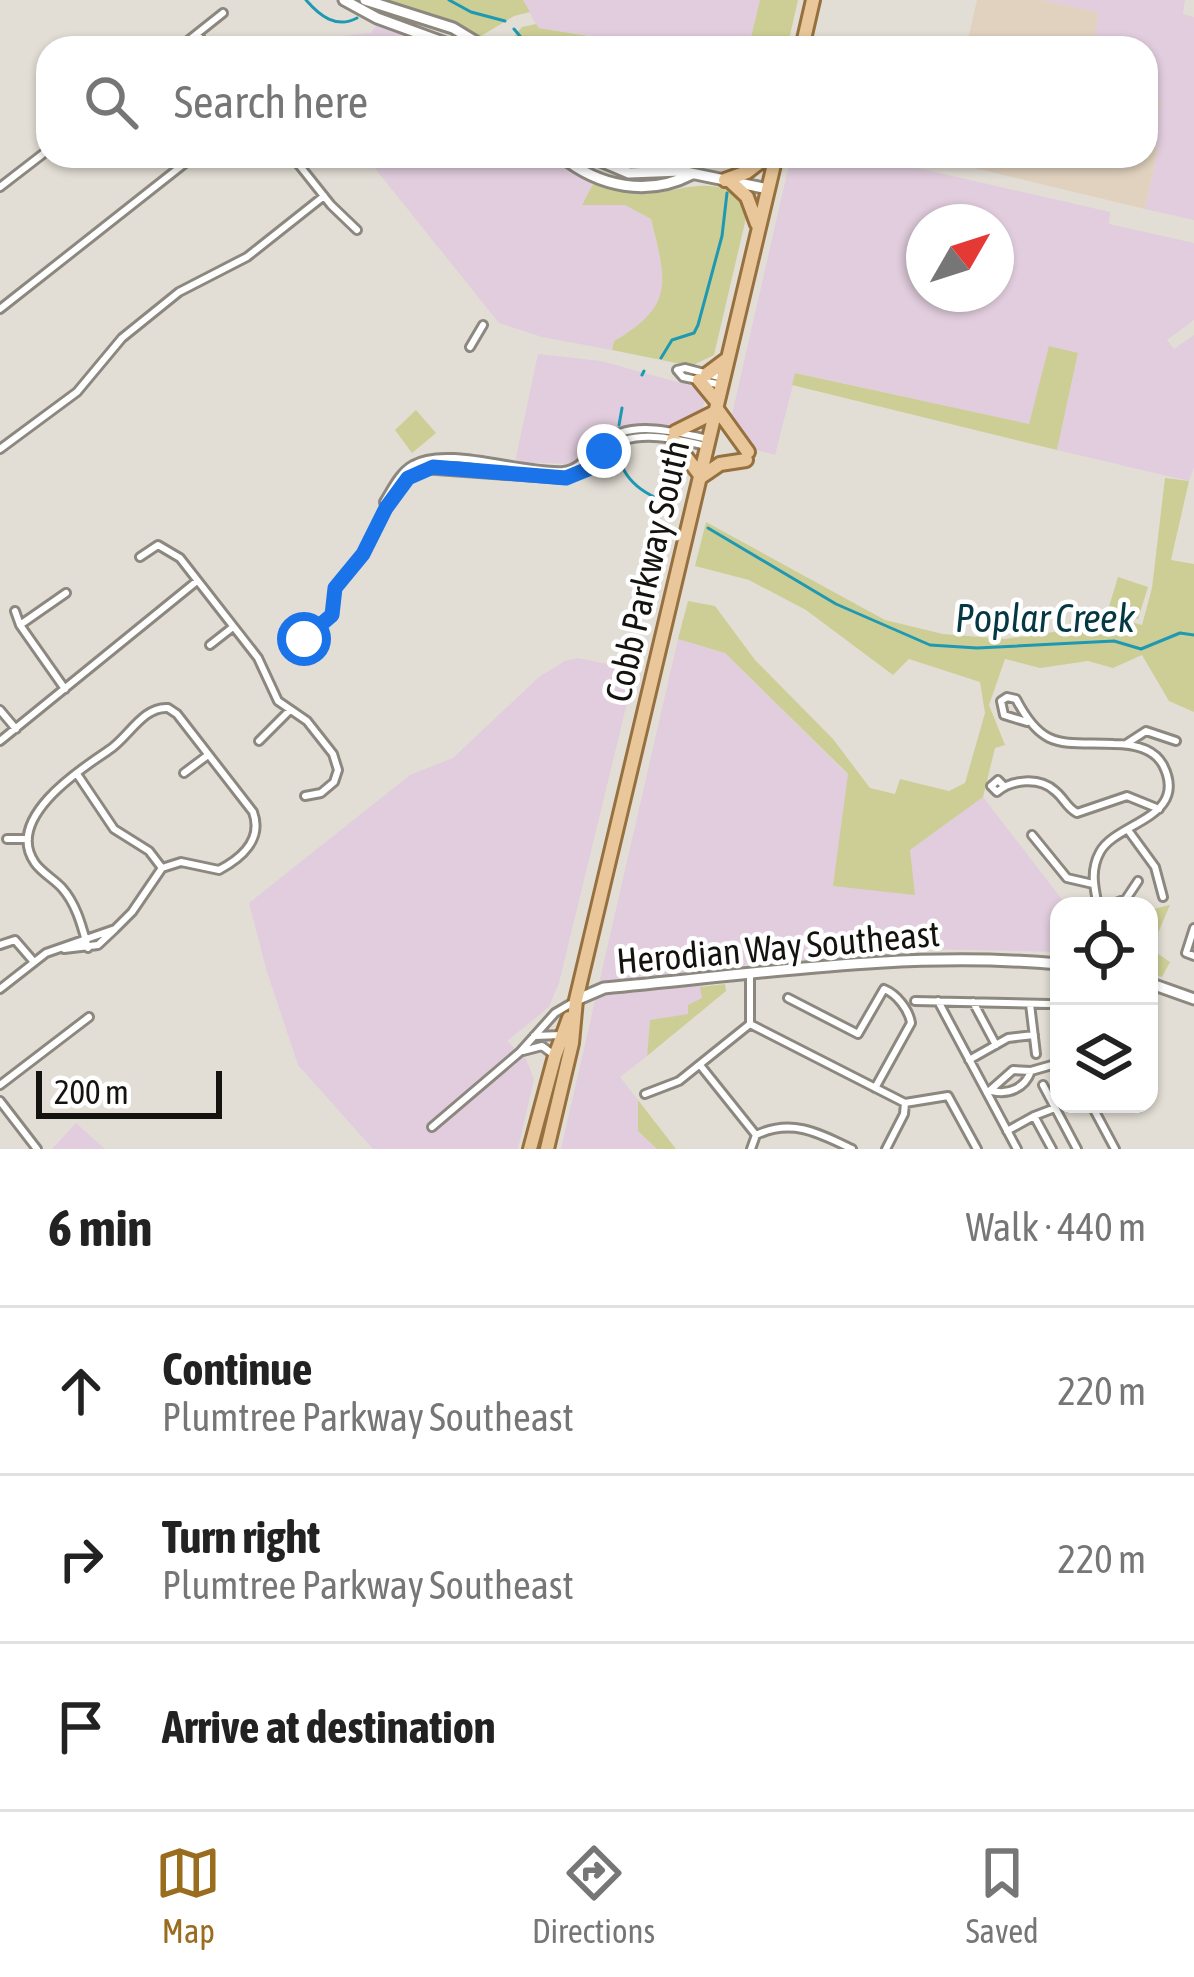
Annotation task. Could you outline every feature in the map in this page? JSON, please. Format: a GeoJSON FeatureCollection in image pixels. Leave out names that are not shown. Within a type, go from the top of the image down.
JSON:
{"type":"FeatureCollection","features":[{"type":"Feature","properties":{"kind":"main road"},"geometry":{"type":"LineString","coordinates":[[805,36],[813,0]]}},
{"type":"Feature","properties":{"kind":"main road"},"geometry":{"type":"LineString","coordinates":[[753,168],[727,180],[749,200],[758,232]]}},
{"type":"Feature","properties":{"kind":"main road","name":"Cobb Parkway South"},"geometry":{"type":"LineString","coordinates":[[547,1149],[576,1000],[771,168]]}},
{"type":"Feature","properties":{"kind":"main road"},"geometry":{"type":"LineString","coordinates":[[716,407],[674,436],[700,476],[747,456],[703,377],[728,358]]}},
{"type":"Feature","properties":{"kind":"main road","name":"Cobb Parkway South"},"geometry":{"type":"LineString","coordinates":[[530,1149],[555,1055],[567,1040]]}},
{"type":"Feature","properties":{"kind":"street"},"geometry":{"type":"LineString","coordinates":[[344,0],[426,36]]}},
{"type":"Feature","properties":{"kind":"street"},"geometry":{"type":"LineString","coordinates":[[365,0],[466,36]]}},
{"type":"Feature","properties":{"kind":"street"},"geometry":{"type":"LineString","coordinates":[[194,36],[224,13]]}},
{"type":"Feature","properties":{"kind":"street"},"geometry":{"type":"LineString","coordinates":[[0,187],[36,159]]}},
{"type":"Feature","properties":{"kind":"street"},"geometry":{"type":"LineString","coordinates":[[0,309],[179,168]]}},
{"type":"Feature","properties":{"kind":"street"},"geometry":{"type":"LineString","coordinates":[[302,168],[357,230]]}},
{"type":"Feature","properties":{"kind":"street"},"geometry":{"type":"LineString","coordinates":[[579,168],[626,187],[666,184],[692,174]]}},
{"type":"Feature","properties":{"kind":"street"},"geometry":{"type":"LineString","coordinates":[[618,168],[629,173],[692,174],[768,189]]}},
{"type":"Feature","properties":{"kind":"street"},"geometry":{"type":"LineString","coordinates":[[0,449],[77,392],[122,338],[186,286],[239,262],[324,196]]}},
{"type":"Feature","properties":{"kind":"street"},"geometry":{"type":"LineString","coordinates":[[470,347],[483,326]]}},
{"type":"Feature","properties":{"kind":"street"},"geometry":{"type":"LineString","coordinates":[[703,377],[723,381]]}},
{"type":"Feature","properties":{"kind":"street"},"geometry":{"type":"LineString","coordinates":[[304,639],[332,615],[335,588],[363,554],[386,508],[384,502],[400,478],[422,461],[563,471],[584,462],[599,445],[624,432],[645,429],[708,443]]}},
{"type":"Feature","properties":{"kind":"street"},"geometry":{"type":"LineString","coordinates":[[140,557],[152,546],[164,546],[180,558],[262,664],[275,698],[313,727],[333,754],[338,770],[324,791],[304,796]]}},
{"type":"Feature","properties":{"kind":"street"},"geometry":{"type":"LineString","coordinates":[[0,741],[197,581]]}},
{"type":"Feature","properties":{"kind":"street"},"geometry":{"type":"LineString","coordinates":[[20,625],[66,593]]}},
{"type":"Feature","properties":{"kind":"street"},"geometry":{"type":"LineString","coordinates":[[15,611],[65,688]]}},
{"type":"Feature","properties":{"kind":"street"},"geometry":{"type":"LineString","coordinates":[[210,645],[233,627]]}},
{"type":"Feature","properties":{"kind":"street"},"geometry":{"type":"LineString","coordinates":[[1027,722],[1004,715],[1001,701],[1016,699],[1027,722],[1042,736],[1058,742],[1126,744],[1145,749],[1161,761],[1166,790],[1159,809],[1103,847],[1093,871],[1096,897]]}},
{"type":"Feature","properties":{"kind":"street"},"geometry":{"type":"LineString","coordinates":[[61,947],[88,948],[104,941],[132,913],[162,868],[182,862],[215,871],[250,846],[257,826],[253,812],[177,714],[163,707],[43,803],[28,839],[32,860],[66,892],[88,948]]}},
{"type":"Feature","properties":{"kind":"street"},"geometry":{"type":"LineString","coordinates":[[0,710],[16,729]]}},
{"type":"Feature","properties":{"kind":"street"},"geometry":{"type":"LineString","coordinates":[[260,741],[290,710]]}},
{"type":"Feature","properties":{"kind":"street"},"geometry":{"type":"LineString","coordinates":[[1126,744],[1146,731],[1176,741]]}},
{"type":"Feature","properties":{"kind":"street"},"geometry":{"type":"LineString","coordinates":[[184,773],[208,755]]}},
{"type":"Feature","properties":{"kind":"street"},"geometry":{"type":"LineString","coordinates":[[77,773],[113,829],[149,851],[162,868]]}},
{"type":"Feature","properties":{"kind":"street"},"geometry":{"type":"LineString","coordinates":[[1004,786],[1026,781],[1044,784],[1077,813],[1120,797],[1136,798],[1159,809]]}},
{"type":"Feature","properties":{"kind":"street"},"geometry":{"type":"LineString","coordinates":[[1128,830],[1155,867],[1163,897]]}},
{"type":"Feature","properties":{"kind":"street"},"geometry":{"type":"LineString","coordinates":[[1032,835],[1067,878],[1093,884]]}},
{"type":"Feature","properties":{"kind":"street"},"geometry":{"type":"LineString","coordinates":[[7,839],[28,839]]}},
{"type":"Feature","properties":{"kind":"street"},"geometry":{"type":"LineString","coordinates":[[1127,897],[1138,880]]}},
{"type":"Feature","properties":{"kind":"street"},"geometry":{"type":"LineString","coordinates":[[1194,928],[1186,953],[1194,956]]}},
{"type":"Feature","properties":{"kind":"street"},"geometry":{"type":"LineString","coordinates":[[0,989],[61,947],[115,929]]}},
{"type":"Feature","properties":{"kind":"street"},"geometry":{"type":"LineString","coordinates":[[0,946],[15,940],[34,962]]}},
{"type":"Feature","properties":{"kind":"street","name":"Herodian Way Southeast"},"geometry":{"type":"LineString","coordinates":[[576,1000],[604,988],[906,959],[1050,964]]}},
{"type":"Feature","properties":{"kind":"street"},"geometry":{"type":"LineString","coordinates":[[750,971],[750,1024]]}},
{"type":"Feature","properties":{"kind":"street"},"geometry":{"type":"LineString","coordinates":[[1158,986],[1194,999]]}},
{"type":"Feature","properties":{"kind":"street"},"geometry":{"type":"LineString","coordinates":[[788,998],[858,1034],[884,988],[890,991],[911,1023],[874,1088]]}},
{"type":"Feature","properties":{"kind":"street"},"geometry":{"type":"LineString","coordinates":[[432,1126],[520,1052],[555,1013],[576,1000]]}},
{"type":"Feature","properties":{"kind":"street"},"geometry":{"type":"LineString","coordinates":[[915,1000],[1049,1004]]}},
{"type":"Feature","properties":{"kind":"street"},"geometry":{"type":"LineString","coordinates":[[938,1001],[1017,1149]]}},
{"type":"Feature","properties":{"kind":"street"},"geometry":{"type":"LineString","coordinates":[[973,1002],[996,1045]]}},
{"type":"Feature","properties":{"kind":"street"},"geometry":{"type":"LineString","coordinates":[[1030,1004],[1036,1054]]}},
{"type":"Feature","properties":{"kind":"street"},"geometry":{"type":"LineString","coordinates":[[0,1085],[89,1017]]}},
{"type":"Feature","properties":{"kind":"street"},"geometry":{"type":"LineString","coordinates":[[645,1094],[671,1085],[750,1024]]}},
{"type":"Feature","properties":{"kind":"street"},"geometry":{"type":"LineString","coordinates":[[750,1024],[905,1103],[949,1096],[977,1149]]}},
{"type":"Feature","properties":{"kind":"street"},"geometry":{"type":"LineString","coordinates":[[531,1038],[548,1033],[567,1040]]}},
{"type":"Feature","properties":{"kind":"street"},"geometry":{"type":"LineString","coordinates":[[969,1060],[1012,1037],[1034,1035]]}},
{"type":"Feature","properties":{"kind":"street"},"geometry":{"type":"LineString","coordinates":[[520,1052],[542,1046],[555,1055]]}},
{"type":"Feature","properties":{"kind":"street"},"geometry":{"type":"LineString","coordinates":[[700,1065],[757,1136]]}},
{"type":"Feature","properties":{"kind":"street"},"geometry":{"type":"LineString","coordinates":[[989,1092],[1013,1070],[1050,1066]]}},
{"type":"Feature","properties":{"kind":"street"},"geometry":{"type":"LineString","coordinates":[[989,1092],[1014,1090],[1031,1071]]}},
{"type":"Feature","properties":{"kind":"street"},"geometry":{"type":"LineString","coordinates":[[1043,1085],[1050,1098]]}},
{"type":"Feature","properties":{"kind":"street"},"geometry":{"type":"LineString","coordinates":[[0,1100],[37,1149]]}},
{"type":"Feature","properties":{"kind":"street"},"geometry":{"type":"LineString","coordinates":[[886,1149],[905,1103]]}},
{"type":"Feature","properties":{"kind":"street"},"geometry":{"type":"LineString","coordinates":[[1007,1130],[1050,1110]]}},
{"type":"Feature","properties":{"kind":"street"},"geometry":{"type":"LineString","coordinates":[[1058,1113],[1077,1149]]}},
{"type":"Feature","properties":{"kind":"street"},"geometry":{"type":"LineString","coordinates":[[1096,1113],[1115,1149]]}},
{"type":"Feature","properties":{"kind":"street"},"geometry":{"type":"LineString","coordinates":[[1034,1116],[1052,1149]]}},
{"type":"Feature","properties":{"kind":"street"},"geometry":{"type":"LineString","coordinates":[[751,1149],[757,1136],[776,1127],[801,1127],[852,1149]]}},
{"type":"Feature","properties":{"kind":"shaded area"},"geometry":{"type":"Polygon","coordinates":[[[523,0],[760,0],[751,36],[593,36],[538,28],[523,0]]]}},
{"type":"Feature","properties":{"kind":"shaded area"},"geometry":{"type":"Polygon","coordinates":[[[977,0],[1041,0],[1099,13],[1094,36],[969,36],[977,0]]]}},
{"type":"Feature","properties":{"kind":"shaded area"},"geometry":{"type":"Polygon","coordinates":[[[1041,0],[1185,0],[1183,14],[1194,17],[1194,220],[1145,209],[1154,168],[1158,168],[1158,36],[1094,36],[1099,13],[1041,0]]]}},
{"type":"Feature","properties":{"kind":"shaded area"},"geometry":{"type":"Polygon","coordinates":[[[377,25],[410,36],[340,36],[371,33],[377,25]]]}},
{"type":"Feature","properties":{"kind":"shaded area"},"geometry":{"type":"Polygon","coordinates":[[[375,168],[570,168],[593,184],[583,205],[625,205],[651,219],[663,272],[662,300],[644,323],[614,341],[612,350],[542,337],[499,323],[375,168]]]}},
{"type":"Feature","properties":{"kind":"shaded area"},"geometry":{"type":"Polygon","coordinates":[[[788,168],[918,168],[1110,212],[1109,224],[1194,243],[1194,320],[1167,340],[1174,349],[1194,335],[1194,467],[1189,481],[1057,450],[1078,354],[1050,346],[1029,424],[796,373],[775,455],[750,448],[730,423],[788,168]]]}},
{"type":"Feature","properties":{"kind":"shaded area"},"geometry":{"type":"Polygon","coordinates":[[[974,168],[1154,168],[1145,209],[974,168]]]}},
{"type":"Feature","properties":{"kind":"shaded area"},"geometry":{"type":"Polygon","coordinates":[[[538,354],[601,361],[699,388],[705,398],[701,418],[675,429],[644,425],[611,431],[572,464],[515,462],[538,354]]]}},
{"type":"Feature","properties":{"kind":"shaded area"},"geometry":{"type":"Polygon","coordinates":[[[678,639],[725,653],[848,775],[834,886],[910,850],[983,797],[1060,897],[1050,897],[1050,952],[929,949],[703,969],[702,998],[689,1014],[650,1020],[647,1056],[620,1077],[638,1100],[638,1131],[657,1149],[561,1149],[678,639]]]}},
{"type":"Feature","properties":{"kind":"shaded area"},"geometry":{"type":"Polygon","coordinates":[[[578,658],[635,670],[559,983],[549,1007],[507,1041],[526,1059],[534,1079],[518,1149],[373,1149],[298,1065],[249,903],[410,775],[453,758],[539,677],[578,658]]]}},
{"type":"Feature","properties":{"kind":"shaded area"},"geometry":{"type":"Polygon","coordinates":[[[76,1123],[105,1149],[52,1149],[76,1123]]]}},
{"type":"Feature","properties":{"kind":"green space"},"geometry":{"type":"Polygon","coordinates":[[[378,0],[523,0],[530,12],[481,36],[437,15],[378,0]]]}},
{"type":"Feature","properties":{"kind":"green space"},"geometry":{"type":"Polygon","coordinates":[[[760,0],[798,0],[790,36],[751,36],[760,0]]]}},
{"type":"Feature","properties":{"kind":"green space"},"geometry":{"type":"Polygon","coordinates":[[[536,24],[589,36],[514,36],[522,27],[536,24]]]}},
{"type":"Feature","properties":{"kind":"green space"},"geometry":{"type":"Polygon","coordinates":[[[593,184],[637,193],[708,186],[740,197],[746,218],[714,355],[691,366],[612,350],[614,341],[657,303],[662,275],[651,219],[625,205],[582,205],[593,184]]]}},
{"type":"Feature","properties":{"kind":"green space"},"geometry":{"type":"Polygon","coordinates":[[[1049,346],[1078,353],[1057,450],[792,385],[795,373],[1029,424],[1049,346]]]}},
{"type":"Feature","properties":{"kind":"green space"},"geometry":{"type":"Polygon","coordinates":[[[416,410],[436,433],[412,453],[395,430],[416,410]]]}},
{"type":"Feature","properties":{"kind":"green space"},"geometry":{"type":"Polygon","coordinates":[[[1165,478],[1189,481],[1171,560],[1194,564],[1194,712],[1169,701],[1142,655],[1113,668],[1088,661],[1040,668],[1005,659],[989,705],[1005,745],[995,748],[983,797],[910,850],[915,895],[833,886],[848,774],[725,653],[678,639],[688,601],[715,606],[755,660],[833,739],[870,788],[895,794],[900,779],[949,791],[965,783],[985,713],[980,682],[909,659],[893,675],[806,610],[749,580],[695,566],[706,522],[885,620],[943,634],[1005,639],[1067,630],[1076,607],[1142,625],[1152,588],[1165,478]]]}},
{"type":"Feature","properties":{"kind":"green space"},"geometry":{"type":"Polygon","coordinates":[[[1118,577],[1148,587],[1138,619],[1108,610],[1118,577]]]}},
{"type":"Feature","properties":{"kind":"green space"},"geometry":{"type":"Polygon","coordinates":[[[1170,905],[1158,933],[1158,908],[1170,905]]]}},
{"type":"Feature","properties":{"kind":"green space"},"geometry":{"type":"Polygon","coordinates":[[[1158,954],[1170,962],[1162,977],[1158,976],[1158,954]]]}},
{"type":"Feature","properties":{"kind":"green space"},"geometry":{"type":"Polygon","coordinates":[[[725,984],[726,991],[647,1056],[650,1020],[688,1014],[688,1005],[702,998],[700,987],[725,984]]]}},
{"type":"Feature","properties":{"kind":"green space"},"geometry":{"type":"Polygon","coordinates":[[[638,1100],[676,1149],[657,1149],[638,1131],[638,1100]]]}},
{"type":"Feature","properties":{"kind":"waterway","name":"Poplar Creek"},"geometry":{"type":"LineString","coordinates":[[306,0],[329,19],[357,18]]}},
{"type":"Feature","properties":{"kind":"waterway","name":"Poplar Creek"},"geometry":{"type":"LineString","coordinates":[[449,0],[505,21]]}},
{"type":"Feature","properties":{"kind":"waterway","name":"Poplar Creek"},"geometry":{"type":"LineString","coordinates":[[514,29],[520,36]]}},
{"type":"Feature","properties":{"kind":"waterway","name":"Poplar Creek"},"geometry":{"type":"LineString","coordinates":[[661,358],[672,340],[694,333],[698,325],[722,236],[727,193]]}},
{"type":"Feature","properties":{"kind":"waterway","name":"Poplar Creek"},"geometry":{"type":"LineString","coordinates":[[642,375],[644,371]]}},
{"type":"Feature","properties":{"kind":"waterway","name":"Poplar Creek"},"geometry":{"type":"LineString","coordinates":[[619,425],[622,408]]}},
{"type":"Feature","properties":{"kind":"waterway","name":"Poplar Creek"},"geometry":{"type":"LineString","coordinates":[[618,447],[623,469],[636,485],[675,505]]}},
{"type":"Feature","properties":{"kind":"waterway","name":"Poplar Creek"},"geometry":{"type":"LineString","coordinates":[[708,528],[836,604],[930,645],[977,648],[1114,641],[1141,649],[1180,633],[1194,635]]}},
{"type":"Feature","properties":{"kind":"route"},"geometry":{"type":"LineString","coordinates":[[304,639],[332,615],[335,588],[363,554],[386,508],[414,473],[433,467],[566,478],[588,469],[604,451]]}}]}
